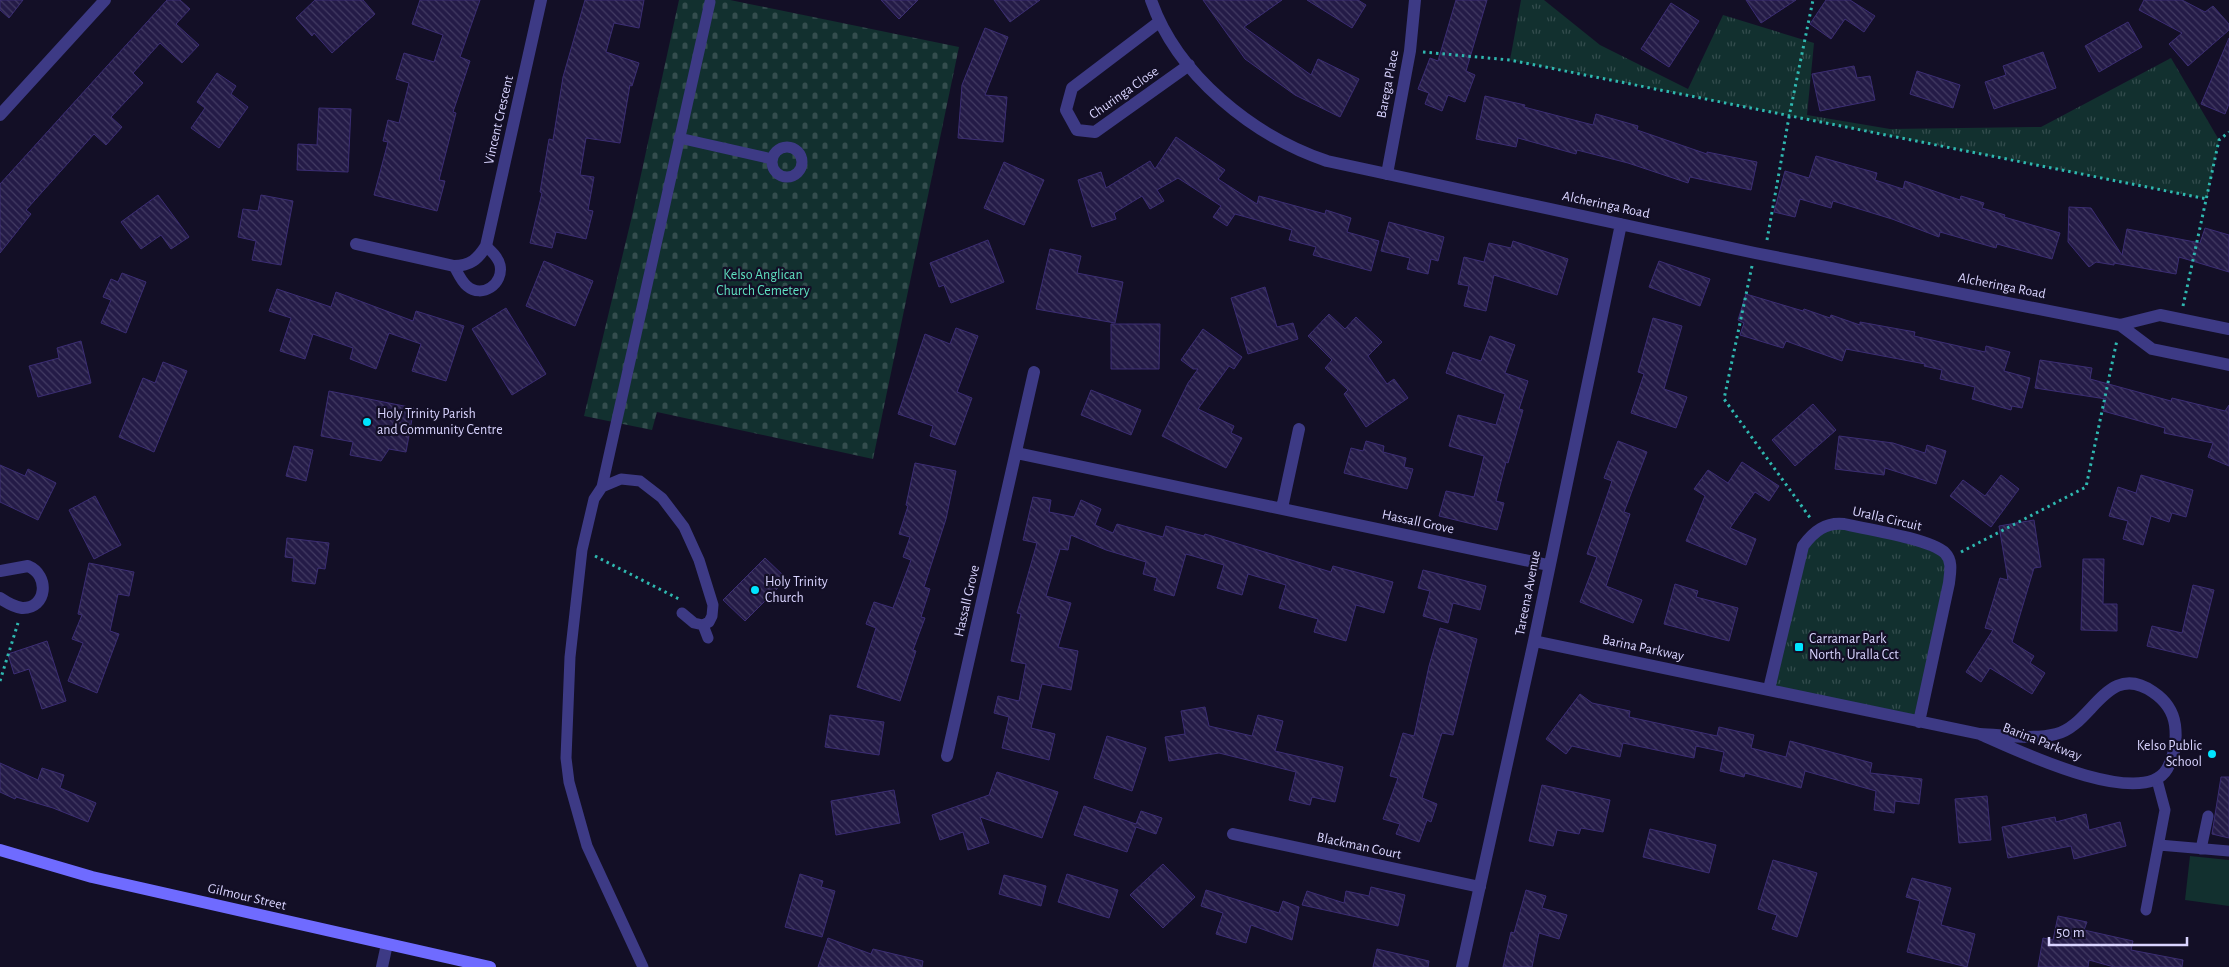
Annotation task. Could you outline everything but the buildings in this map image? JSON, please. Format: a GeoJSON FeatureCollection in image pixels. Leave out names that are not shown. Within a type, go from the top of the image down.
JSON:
{"type":"FeatureCollection","features":[{"type":"Feature","properties":{"kind":"main road","name":"Gilmour Street"},"geometry":{"type":"LineString","coordinates":[[0,850],[92,877],[490,967]]}},
{"type":"Feature","properties":{"kind":"street"},"geometry":{"type":"LineString","coordinates":[[0,115],[106,0]]}},
{"type":"Feature","properties":{"kind":"street","name":"Vincent Crescent"},"geometry":{"type":"LineString","coordinates":[[486,246],[541,0]]}},
{"type":"Feature","properties":{"kind":"street","name":"Alcheringa Road"},"geometry":{"type":"LineString","coordinates":[[1151,0],[1159,22],[1189,66],[1212,91],[1258,128],[1309,155],[1327,161],[1760,254],[2120,325],[2160,315],[2229,329]]}},
{"type":"Feature","properties":{"kind":"street","name":"Barega Place"},"geometry":{"type":"LineString","coordinates":[[1386,174],[1410,51],[1415,0]]}},
{"type":"Feature","properties":{"kind":"street","name":"Churinga Close"},"geometry":{"type":"LineString","coordinates":[[1159,22],[1072,88],[1066,110],[1078,130],[1095,132],[1189,66]]}},
{"type":"Feature","properties":{"kind":"street","name":"Tareena Avenue"},"geometry":{"type":"LineString","coordinates":[[1462,967],[1534,641],[1548,565],[1621,224]]}},
{"type":"Feature","properties":{"kind":"street"},"geometry":{"type":"LineString","coordinates":[[356,244],[454,266],[462,266],[474,261],[486,246]]}},
{"type":"Feature","properties":{"kind":"street","name":"Alcheringa Road"},"geometry":{"type":"LineString","coordinates":[[2120,325],[2152,349],[2229,366]]}},
{"type":"Feature","properties":{"kind":"street","name":"Hassall Grove"},"geometry":{"type":"LineString","coordinates":[[947,756],[1034,372]]}},
{"type":"Feature","properties":{"kind":"street"},"geometry":{"type":"LineString","coordinates":[[1282,508],[1299,428]]}},
{"type":"Feature","properties":{"kind":"street","name":"Hassall Grove"},"geometry":{"type":"LineString","coordinates":[[1016,453],[1548,565]]}},
{"type":"Feature","properties":{"kind":"street","name":"Uralla Circuit"},"geometry":{"type":"LineString","coordinates":[[1819,529],[1834,523],[1844,524],[1924,542],[1944,552],[1949,558]]}},
{"type":"Feature","properties":{"kind":"street"},"geometry":{"type":"LineString","coordinates":[[1770,690],[1800,554],[1809,537],[1819,529]]}},
{"type":"Feature","properties":{"kind":"street"},"geometry":{"type":"LineString","coordinates":[[1919,722],[1949,583],[1951,572],[1949,558]]}},
{"type":"Feature","properties":{"kind":"street"},"geometry":{"type":"LineString","coordinates":[[0,571],[28,566],[34,568],[41,576],[43,591],[31,606],[22,608],[0,598]]}},
{"type":"Feature","properties":{"kind":"street","name":"Barina Parkway"},"geometry":{"type":"LineString","coordinates":[[1534,641],[1980,734],[2043,736],[2069,730],[2080,721],[2107,691],[2116,686],[2128,684],[2152,690],[2170,708],[2174,720],[2175,746],[2166,771],[2157,780],[2145,784],[2132,784],[2071,772],[1980,734]]}},
{"type":"Feature","properties":{"kind":"street","name":"Blackman Court"},"geometry":{"type":"LineString","coordinates":[[1232,834],[1480,887]]}},
{"type":"Feature","properties":{"kind":"street"},"geometry":{"type":"LineString","coordinates":[[382,967],[387,944]]}},
{"type":"Feature","properties":{"kind":"lane"},"geometry":{"type":"LineString","coordinates":[[644,967],[587,846],[569,782],[566,758],[570,656],[582,550],[594,499],[602,487],[710,2]]}},
{"type":"Feature","properties":{"kind":"lane"},"geometry":{"type":"LineString","coordinates":[[679,138],[772,159]]}},
{"type":"Feature","properties":{"kind":"lane"},"geometry":{"type":"LineString","coordinates":[[454,266],[463,282],[470,288],[484,291],[492,288],[498,279],[500,268],[495,255],[486,246]]}},
{"type":"Feature","properties":{"kind":"lane"},"geometry":{"type":"LineString","coordinates":[[602,487],[621,479],[640,481],[656,492],[674,511],[697,555],[713,605],[711,618],[703,625]]}},
{"type":"Feature","properties":{"kind":"lane"},"geometry":{"type":"LineString","coordinates":[[684,608],[694,623],[703,625]]}},
{"type":"Feature","properties":{"kind":"lane"},"geometry":{"type":"LineString","coordinates":[[703,625],[708,638]]}},
{"type":"Feature","properties":{"kind":"lane"},"geometry":{"type":"LineString","coordinates":[[2146,910],[2165,810],[2157,780]]}},
{"type":"Feature","properties":{"kind":"lane"},"geometry":{"type":"LineString","coordinates":[[2201,849],[2208,816]]}},
{"type":"Feature","properties":{"kind":"lane"},"geometry":{"type":"LineString","coordinates":[[2159,846],[2229,851]]}},
{"type":"Feature","properties":{"kind":"path"},"geometry":{"type":"LineString","coordinates":[[1812,0],[1760,254],[1724,399],[1819,529]]}},
{"type":"Feature","properties":{"kind":"path"},"geometry":{"type":"LineString","coordinates":[[1410,51],[1510,60],[1789,117],[2207,198]]}},
{"type":"Feature","properties":{"kind":"path"},"geometry":{"type":"LineString","coordinates":[[2180,319],[2219,140],[2229,132]]}},
{"type":"Feature","properties":{"kind":"path"},"geometry":{"type":"LineString","coordinates":[[1949,558],[2086,487],[2120,325]]}},
{"type":"Feature","properties":{"kind":"path"},"geometry":{"type":"LineString","coordinates":[[594,556],[684,608]]}},
{"type":"Feature","properties":{"kind":"path"},"geometry":{"type":"LineString","coordinates":[[0,681],[22,608]]}},
{"type":"Feature","properties":{"kind":"green space","name":"Kelso Anglican Church Cemetery"},"geometry":{"type":"Polygon","coordinates":[[[679,0],[730,0],[959,47],[873,459],[657,412],[652,430],[584,416],[632,216],[679,0]]]}},
{"type":"Feature","properties":{"kind":"green space"},"geometry":{"type":"Polygon","coordinates":[[[1521,0],[1544,0],[1600,45],[1688,89],[1723,15],[1814,43],[1807,115],[1890,129],[2041,127],[2171,58],[2219,140],[2207,199],[1510,60],[1521,0]]]}},
{"type":"Feature","properties":{"kind":"green space"},"geometry":{"type":"Polygon","coordinates":[[[1826,525],[1924,542],[1949,558],[1919,722],[1769,689],[1800,554],[1826,525]]]}},
{"type":"Feature","properties":{"kind":"green space"},"geometry":{"type":"Polygon","coordinates":[[[2190,856],[2229,860],[2229,906],[2185,900],[2190,856]]]}},
{"type":"Feature","properties":{"kind":"place","name":"Holy Trinity Parish and Community Centre"},"geometry":{"type":"Point","coordinates":[367,422]}},
{"type":"Feature","properties":{"kind":"place","name":"Holy Trinity Church"},"geometry":{"type":"Point","coordinates":[755,590]}},
{"type":"Feature","properties":{"kind":"place","name":"Carramar Park North, Uralla Cct"},"geometry":{"type":"Point","coordinates":[1799,647]}},
{"type":"Feature","properties":{"kind":"place","name":"Kelso Public School"},"geometry":{"type":"Point","coordinates":[2212,754]}}]}
